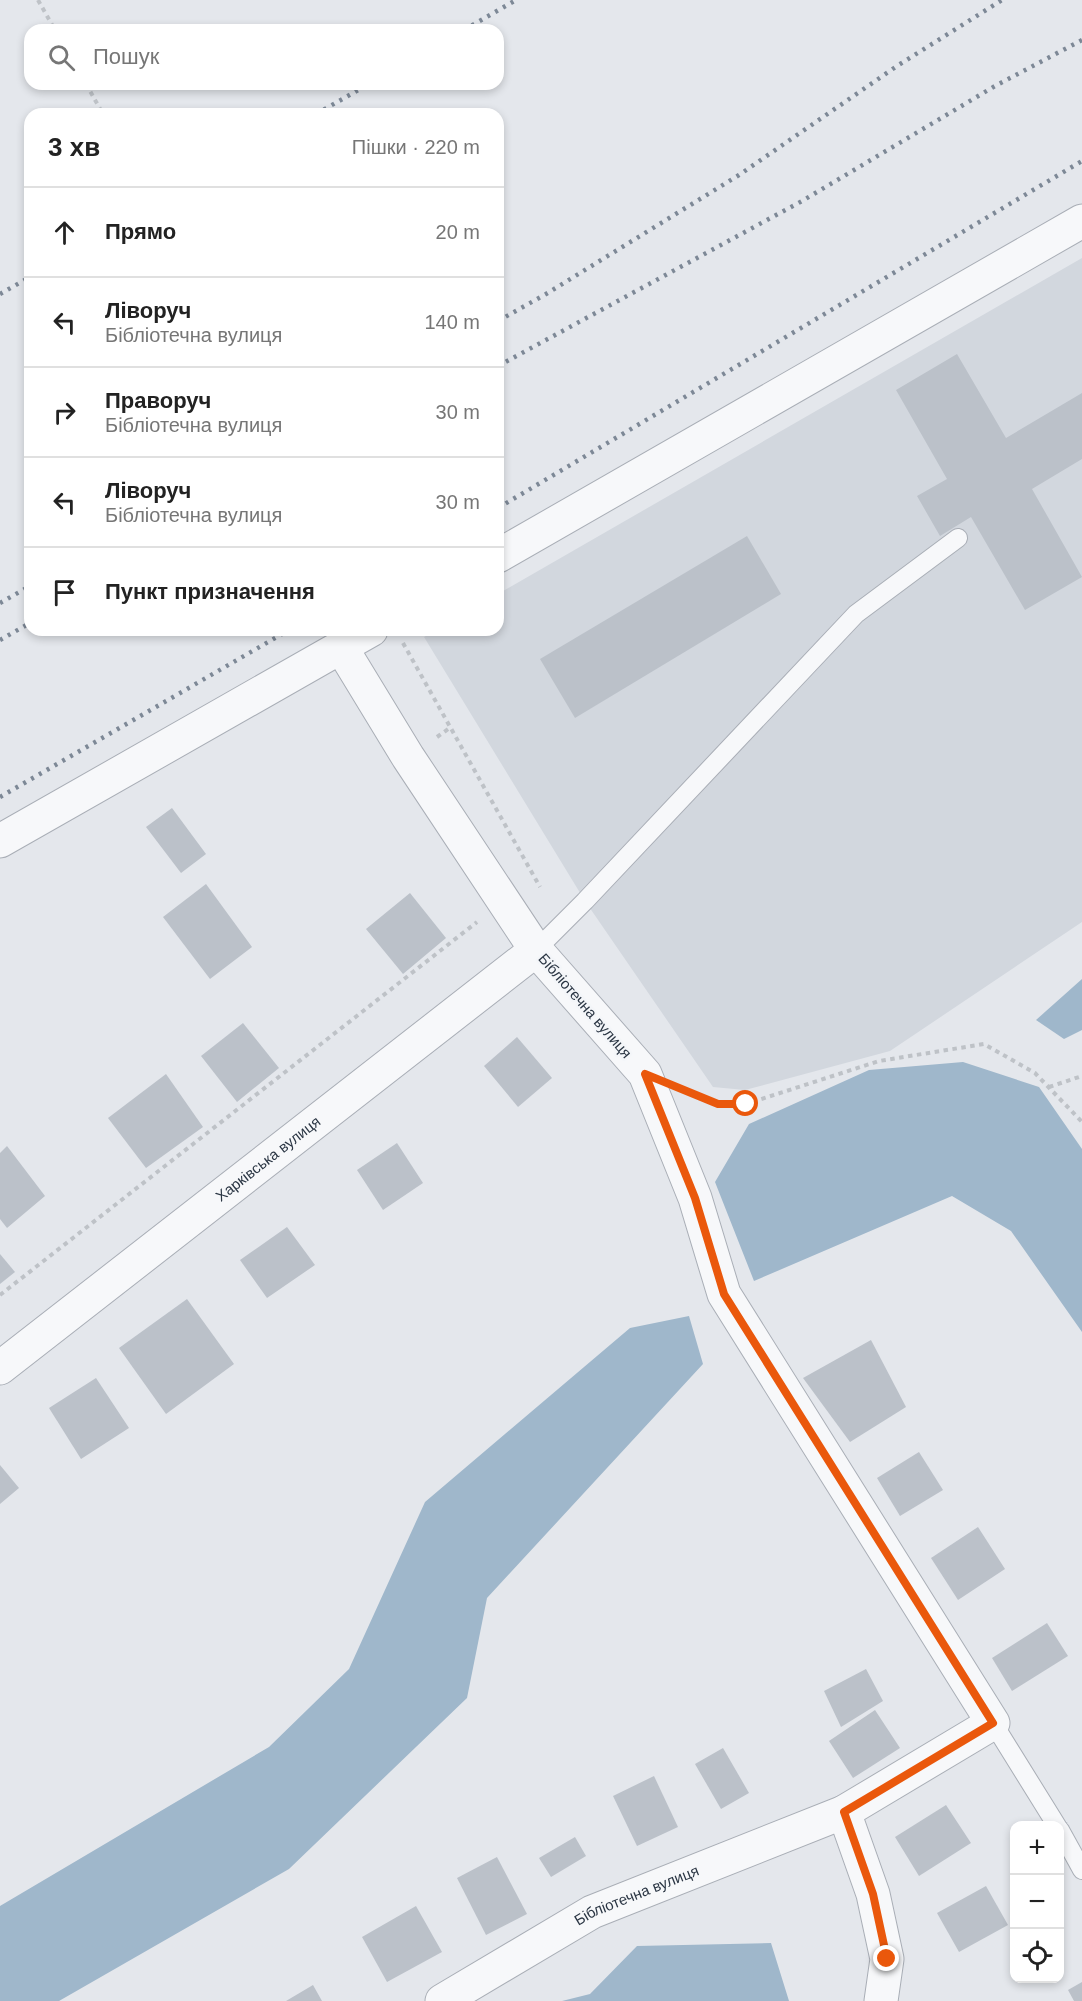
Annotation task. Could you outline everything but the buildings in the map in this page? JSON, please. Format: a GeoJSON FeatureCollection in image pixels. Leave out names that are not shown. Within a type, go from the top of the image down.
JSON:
{"type":"FeatureCollection","features":[{"type":"Feature","properties":{"kind":"street"},"geometry":{"type":"LineString","coordinates":[[504,553],[1082,221]]}},
{"type":"Feature","properties":{"kind":"street"},"geometry":{"type":"LineString","coordinates":[[0,842],[341,647],[382,636]]}},
{"type":"Feature","properties":{"kind":"street","name":"Бібліотечна вулиця"},"geometry":{"type":"LineString","coordinates":[[341,647],[408,757],[536,950],[645,1074],[695,1198],[724,1294],[993,1723],[844,1812],[592,1912],[442,2001]]}},
{"type":"Feature","properties":{"kind":"street","name":"Харківська вулиця"},"geometry":{"type":"LineString","coordinates":[[0,1368],[536,950]]}},
{"type":"Feature","properties":{"kind":"street"},"geometry":{"type":"LineString","coordinates":[[844,1812],[873,1894],[887,1959],[881,2001]]}},
{"type":"Feature","properties":{"kind":"lane"},"geometry":{"type":"LineString","coordinates":[[536,950],[626,858],[855,614],[958,538]]}},
{"type":"Feature","properties":{"kind":"lane","name":"Бібліотечна вулиця"},"geometry":{"type":"LineString","coordinates":[[993,1723],[1054,1821]]}},
{"type":"Feature","properties":{"kind":"lane"},"geometry":{"type":"LineString","coordinates":[[1064,1839],[1082,1870]]}},
{"type":"Feature","properties":{"kind":"path"},"geometry":{"type":"LineString","coordinates":[[38,0],[52,24]]}},
{"type":"Feature","properties":{"kind":"path"},"geometry":{"type":"LineString","coordinates":[[89,90],[100,108]]}},
{"type":"Feature","properties":{"kind":"path"},"geometry":{"type":"LineString","coordinates":[[387,636],[439,706]]}},
{"type":"Feature","properties":{"kind":"path"},"geometry":{"type":"LineString","coordinates":[[0,1294],[503,901]]}},
{"type":"Feature","properties":{"kind":"path"},"geometry":{"type":"LineString","coordinates":[[645,1074],[718,1104],[746,1104],[879,1061],[984,1044],[1035,1073],[1082,1122]]}},
{"type":"Feature","properties":{"kind":"path"},"geometry":{"type":"LineString","coordinates":[[1049,1087],[1082,1076]]}},
{"type":"Feature","properties":{"kind":"shaded area"},"geometry":{"type":"Polygon","coordinates":[[[1082,258],[1082,922],[890,1051],[745,1090],[713,1087],[585,901],[424,637],[504,636],[504,591],[1082,258]]]}},
{"type":"Feature","properties":{"kind":"water"},"geometry":{"type":"Polygon","coordinates":[[[1082,979],[1082,1030],[1064,1039],[1036,1020],[1082,979]]]}},
{"type":"Feature","properties":{"kind":"water"},"geometry":{"type":"Polygon","coordinates":[[[963,1062],[1039,1087],[1082,1149],[1082,1332],[1011,1231],[952,1196],[754,1281],[715,1182],[749,1124],[869,1070],[963,1062]]]}},
{"type":"Feature","properties":{"kind":"water"},"geometry":{"type":"Polygon","coordinates":[[[689,1316],[703,1364],[487,1598],[467,1698],[289,1869],[59,2001],[0,2001],[0,1906],[269,1747],[349,1669],[425,1502],[630,1328],[689,1316]]]}},
{"type":"Feature","properties":{"kind":"water"},"geometry":{"type":"Polygon","coordinates":[[[771,1943],[789,2001],[562,2001],[590,1994],[637,1946],[771,1943]]]}},
{"type":"Feature","properties":{"kind":"railway"},"geometry":{"type":"LineString","coordinates":[[474,24],[516,0]]}},
{"type":"Feature","properties":{"kind":"railway"},"geometry":{"type":"LineString","coordinates":[[504,318],[739,175],[897,66],[1002,0]]}},
{"type":"Feature","properties":{"kind":"railway"},"geometry":{"type":"LineString","coordinates":[[504,363],[802,201],[995,86],[1082,40]]}},
{"type":"Feature","properties":{"kind":"railway"},"geometry":{"type":"LineString","coordinates":[[327,108],[358,90]]}},
{"type":"Feature","properties":{"kind":"railway"},"geometry":{"type":"LineString","coordinates":[[504,504],[1082,161]]}},
{"type":"Feature","properties":{"kind":"railway"},"geometry":{"type":"LineString","coordinates":[[0,294],[24,280]]}},
{"type":"Feature","properties":{"kind":"railway"},"geometry":{"type":"LineString","coordinates":[[0,603],[24,589]]}},
{"type":"Feature","properties":{"kind":"railway"},"geometry":{"type":"LineString","coordinates":[[0,640],[24,626]]}},
{"type":"Feature","properties":{"kind":"railway"},"geometry":{"type":"LineString","coordinates":[[0,797],[279,636]]}},
{"type":"Feature","properties":{"kind":"route"},"geometry":{"type":"LineString","coordinates":[[746,1104],[718,1104],[645,1074],[695,1198],[724,1294],[993,1723],[844,1812],[873,1894],[887,1959]]}}]}
